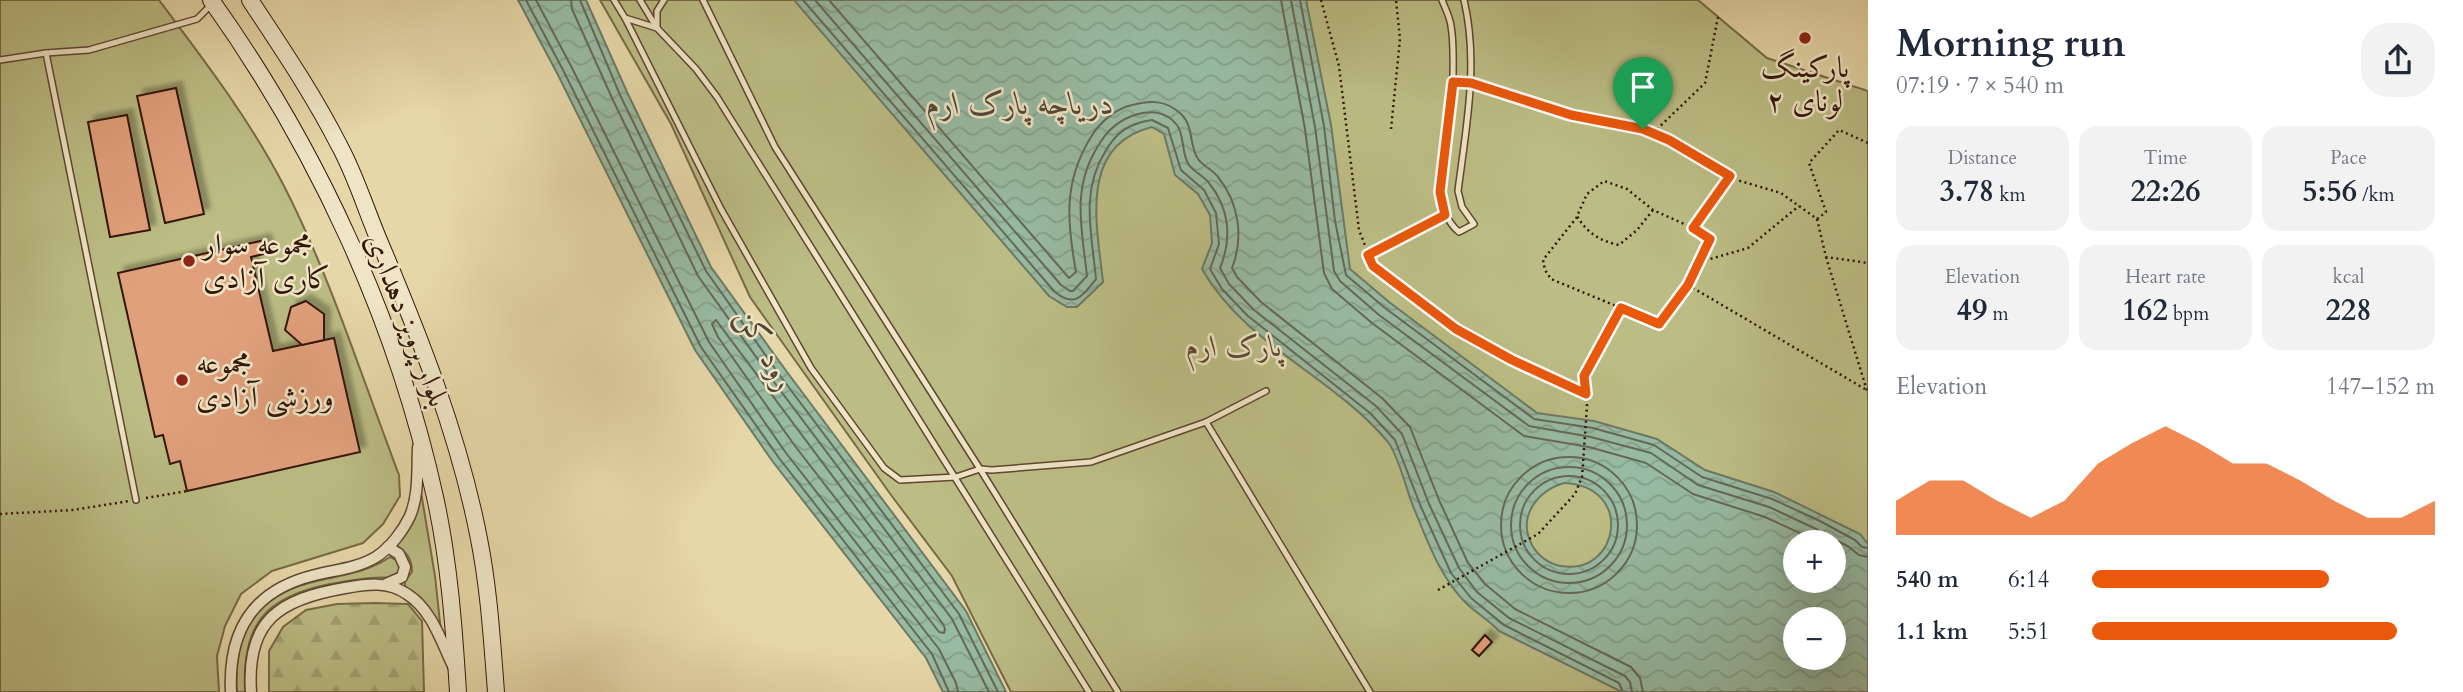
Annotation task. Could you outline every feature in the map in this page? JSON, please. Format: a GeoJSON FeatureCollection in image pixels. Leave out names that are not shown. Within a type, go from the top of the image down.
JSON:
{"type":"FeatureCollection","features":[{"type":"Feature","properties":{"kind":"main road","name":"بلوار پرویز دهداری"},"geometry":{"type":"LineString","coordinates":[[250,0],[304,82],[340,147],[403,297],[435,383],[465,477],[480,541],[496,692]]}},
{"type":"Feature","properties":{"kind":"main road","name":"بلوار پرویز دهداری"},"geometry":{"type":"LineString","coordinates":[[212,1],[273,94],[349,242],[402,374],[419,430],[446,559],[458,692]]}},
{"type":"Feature","properties":{"kind":"street"},"geometry":{"type":"LineString","coordinates":[[231,692],[234,646],[245,620],[265,597],[292,581],[355,566],[377,556],[388,547],[409,518],[415,498],[419,430]]}},
{"type":"Feature","properties":{"kind":"street"},"geometry":{"type":"LineString","coordinates":[[251,692],[250,662],[256,639],[261,629],[278,611],[299,599],[324,592],[386,584],[402,577],[405,567],[399,554],[388,547]]}},
{"type":"Feature","properties":{"kind":"street"},"geometry":{"type":"LineString","coordinates":[[386,584],[410,596],[427,613],[457,674]]}},
{"type":"Feature","properties":{"kind":"lane"},"geometry":{"type":"LineString","coordinates":[[614,0],[722,209],[811,368],[884,468],[900,480],[956,477],[980,469],[1091,462],[1206,422],[1266,391]]}},
{"type":"Feature","properties":{"kind":"lane"},"geometry":{"type":"LineString","coordinates":[[640,0],[657,28],[696,69],[717,97],[1089,692]]}},
{"type":"Feature","properties":{"kind":"lane"},"geometry":{"type":"LineString","coordinates":[[657,28],[657,11],[664,0]]}},
{"type":"Feature","properties":{"kind":"lane"},"geometry":{"type":"LineString","coordinates":[[713,0],[705,2],[775,148],[980,469],[1118,692]]}},
{"type":"Feature","properties":{"kind":"lane"},"geometry":{"type":"LineString","coordinates":[[1442,0],[1451,26],[1453,82],[1440,192],[1445,215],[1459,232],[1474,223],[1462,207],[1458,191],[1471,83],[1469,23],[1464,0]]}},
{"type":"Feature","properties":{"kind":"lane"},"geometry":{"type":"LineString","coordinates":[[0,60],[89,50],[197,19],[212,1]]}},
{"type":"Feature","properties":{"kind":"lane"},"geometry":{"type":"LineString","coordinates":[[625,18],[657,28]]}},
{"type":"Feature","properties":{"kind":"lane"},"geometry":{"type":"LineString","coordinates":[[46,53],[136,500]]}},
{"type":"Feature","properties":{"kind":"lane"},"geometry":{"type":"LineString","coordinates":[[1453,82],[1471,83]]}},
{"type":"Feature","properties":{"kind":"lane"},"geometry":{"type":"LineString","coordinates":[[1206,422],[1370,692]]}},
{"type":"Feature","properties":{"kind":"path"},"geometry":{"type":"LineString","coordinates":[[1321,0],[1339,66],[1359,230],[1373,266],[1456,329],[1512,360],[1586,394]]}},
{"type":"Feature","properties":{"kind":"path"},"geometry":{"type":"LineString","coordinates":[[1391,129],[1400,39],[1396,0]]}},
{"type":"Feature","properties":{"kind":"path"},"geometry":{"type":"LineString","coordinates":[[1653,133],[1705,83],[1718,17]]}},
{"type":"Feature","properties":{"kind":"path"},"geometry":{"type":"LineString","coordinates":[[1471,83],[1571,115],[1643,129],[1669,140],[1730,176],[1781,193],[1817,219],[1868,394]]}},
{"type":"Feature","properties":{"kind":"path"},"geometry":{"type":"LineString","coordinates":[[1817,219],[1826,212],[1809,163],[1839,130],[1868,143]]}},
{"type":"Feature","properties":{"kind":"path"},"geometry":{"type":"LineString","coordinates":[[1693,228],[1730,176]]}},
{"type":"Feature","properties":{"kind":"path"},"geometry":{"type":"LineString","coordinates":[[1604,181],[1627,189],[1653,210],[1693,228],[1710,239],[1688,285],[1659,324],[1551,279],[1545,270],[1543,260],[1577,216],[1587,194],[1604,181]]}},
{"type":"Feature","properties":{"kind":"path"},"geometry":{"type":"LineString","coordinates":[[1698,262],[1748,248],[1799,206]]}},
{"type":"Feature","properties":{"kind":"path"},"geometry":{"type":"LineString","coordinates":[[1577,216],[1585,229],[1604,242],[1619,245],[1637,230],[1653,210]]}},
{"type":"Feature","properties":{"kind":"path"},"geometry":{"type":"LineString","coordinates":[[1368,255],[1445,215]]}},
{"type":"Feature","properties":{"kind":"path"},"geometry":{"type":"LineString","coordinates":[[1826,257],[1868,263]]}},
{"type":"Feature","properties":{"kind":"path"},"geometry":{"type":"LineString","coordinates":[[1688,285],[1865,389]]}},
{"type":"Feature","properties":{"kind":"path"},"geometry":{"type":"LineString","coordinates":[[1438,590],[1538,534],[1575,494],[1582,477],[1587,406],[1584,376],[1621,308]]}},
{"type":"Feature","properties":{"kind":"path"},"geometry":{"type":"LineString","coordinates":[[0,514],[73,510],[187,491]]}},
{"type":"Feature","properties":{"kind":"green space","name":"مجموعه ورزشی آزادی"},"geometry":{"type":"Polygon","coordinates":[[[0,0],[159,0],[241,114],[284,186],[317,256],[399,475],[400,496],[383,524],[363,543],[272,571],[241,594],[225,626],[217,656],[219,692],[0,692],[0,0]]]}},
{"type":"Feature","properties":{"kind":"green space","name":"پارک ارم"},"geometry":{"type":"Polygon","coordinates":[[[600,0],[1698,0],[1767,58],[1868,91],[1868,692],[1011,692],[952,576],[750,297],[671,124],[600,0]]]}},
{"type":"Feature","properties":{"kind":"green space"},"geometry":{"type":"Polygon","coordinates":[[[420,486],[441,632],[427,606],[405,586],[405,581],[412,572],[411,563],[396,545],[420,486]]]}},
{"type":"Feature","properties":{"kind":"green space"},"geometry":{"type":"Polygon","coordinates":[[[390,557],[399,561],[401,572],[395,578],[371,578],[330,584],[288,597],[273,606],[253,632],[245,669],[245,692],[237,692],[237,672],[243,637],[261,610],[290,590],[361,571],[390,557]]]}},
{"type":"Feature","properties":{"kind":"green space"},"geometry":{"type":"Polygon","coordinates":[[[337,604],[408,604],[422,621],[424,692],[269,692],[269,651],[283,627],[306,610],[337,604]]]}},
{"type":"Feature","properties":{"kind":"water","name":"رود کن"},"geometry":{"type":"Polygon","coordinates":[[[518,0],[586,0],[711,267],[966,611],[1006,692],[943,692],[926,658],[773,462],[695,350],[518,0]]]}},
{"type":"Feature","properties":{"kind":"water","name":"دریاچه پارک ارم"},"geometry":{"type":"Polygon","coordinates":[[[794,0],[1306,0],[1331,125],[1350,269],[1389,302],[1537,413],[1594,421],[1657,439],[1705,470],[1774,492],[1860,534],[1868,544],[1868,692],[1622,692],[1499,631],[1466,603],[1442,572],[1388,442],[1342,398],[1265,340],[1220,296],[1202,269],[1212,243],[1210,215],[1198,194],[1175,175],[1164,134],[1152,127],[1128,137],[1112,151],[1102,169],[1096,213],[1103,282],[1077,307],[1067,307],[1049,296],[794,0]],[[1564,483],[1546,492],[1532,506],[1528,515],[1528,535],[1534,549],[1548,561],[1561,566],[1581,565],[1596,558],[1606,545],[1611,529],[1610,513],[1602,499],[1587,488],[1564,483]]]}},
{"type":"Feature","properties":{"kind":"building"},"geometry":{"type":"Polygon","coordinates":[[[176,88],[204,214],[165,223],[137,96],[176,88]]]}},
{"type":"Feature","properties":{"kind":"building"},"geometry":{"type":"Polygon","coordinates":[[[127,115],[150,230],[110,237],[88,122],[127,115]]]}},
{"type":"Feature","properties":{"kind":"building"},"geometry":{"type":"Polygon","coordinates":[[[265,240],[268,253],[251,257],[273,351],[334,338],[360,452],[187,491],[180,461],[170,464],[163,435],[155,437],[118,273],[265,240]]]}},
{"type":"Feature","properties":{"kind":"building"},"geometry":{"type":"Polygon","coordinates":[[[306,301],[324,314],[324,340],[302,345],[285,330],[291,307],[306,301]]]}},
{"type":"Feature","properties":{"kind":"building"},"geometry":{"type":"Polygon","coordinates":[[[1485,635],[1492,642],[1479,656],[1472,650],[1485,635]]]}},
{"type":"Feature","properties":{"kind":"place","name":"پارکینگ لونای ۲"},"geometry":{"type":"Point","coordinates":[1805,38]}},
{"type":"Feature","properties":{"kind":"place","name":"مجموعه سوار کاری آزادی"},"geometry":{"type":"Point","coordinates":[189,261]}},
{"type":"Feature","properties":{"kind":"place","name":"مجموعه ورزشی آزادی"},"geometry":{"type":"Point","coordinates":[182,380]}},
{"type":"Feature","properties":{"kind":"route"},"geometry":{"type":"LineString","coordinates":[[1453,82],[1471,83],[1547,105],[1571,115],[1643,129],[1669,140],[1730,176],[1693,228],[1710,239],[1688,285],[1659,324],[1621,308],[1584,376],[1586,394],[1512,360],[1456,329],[1373,266],[1368,255],[1445,215],[1440,192],[1453,82]]}}]}
